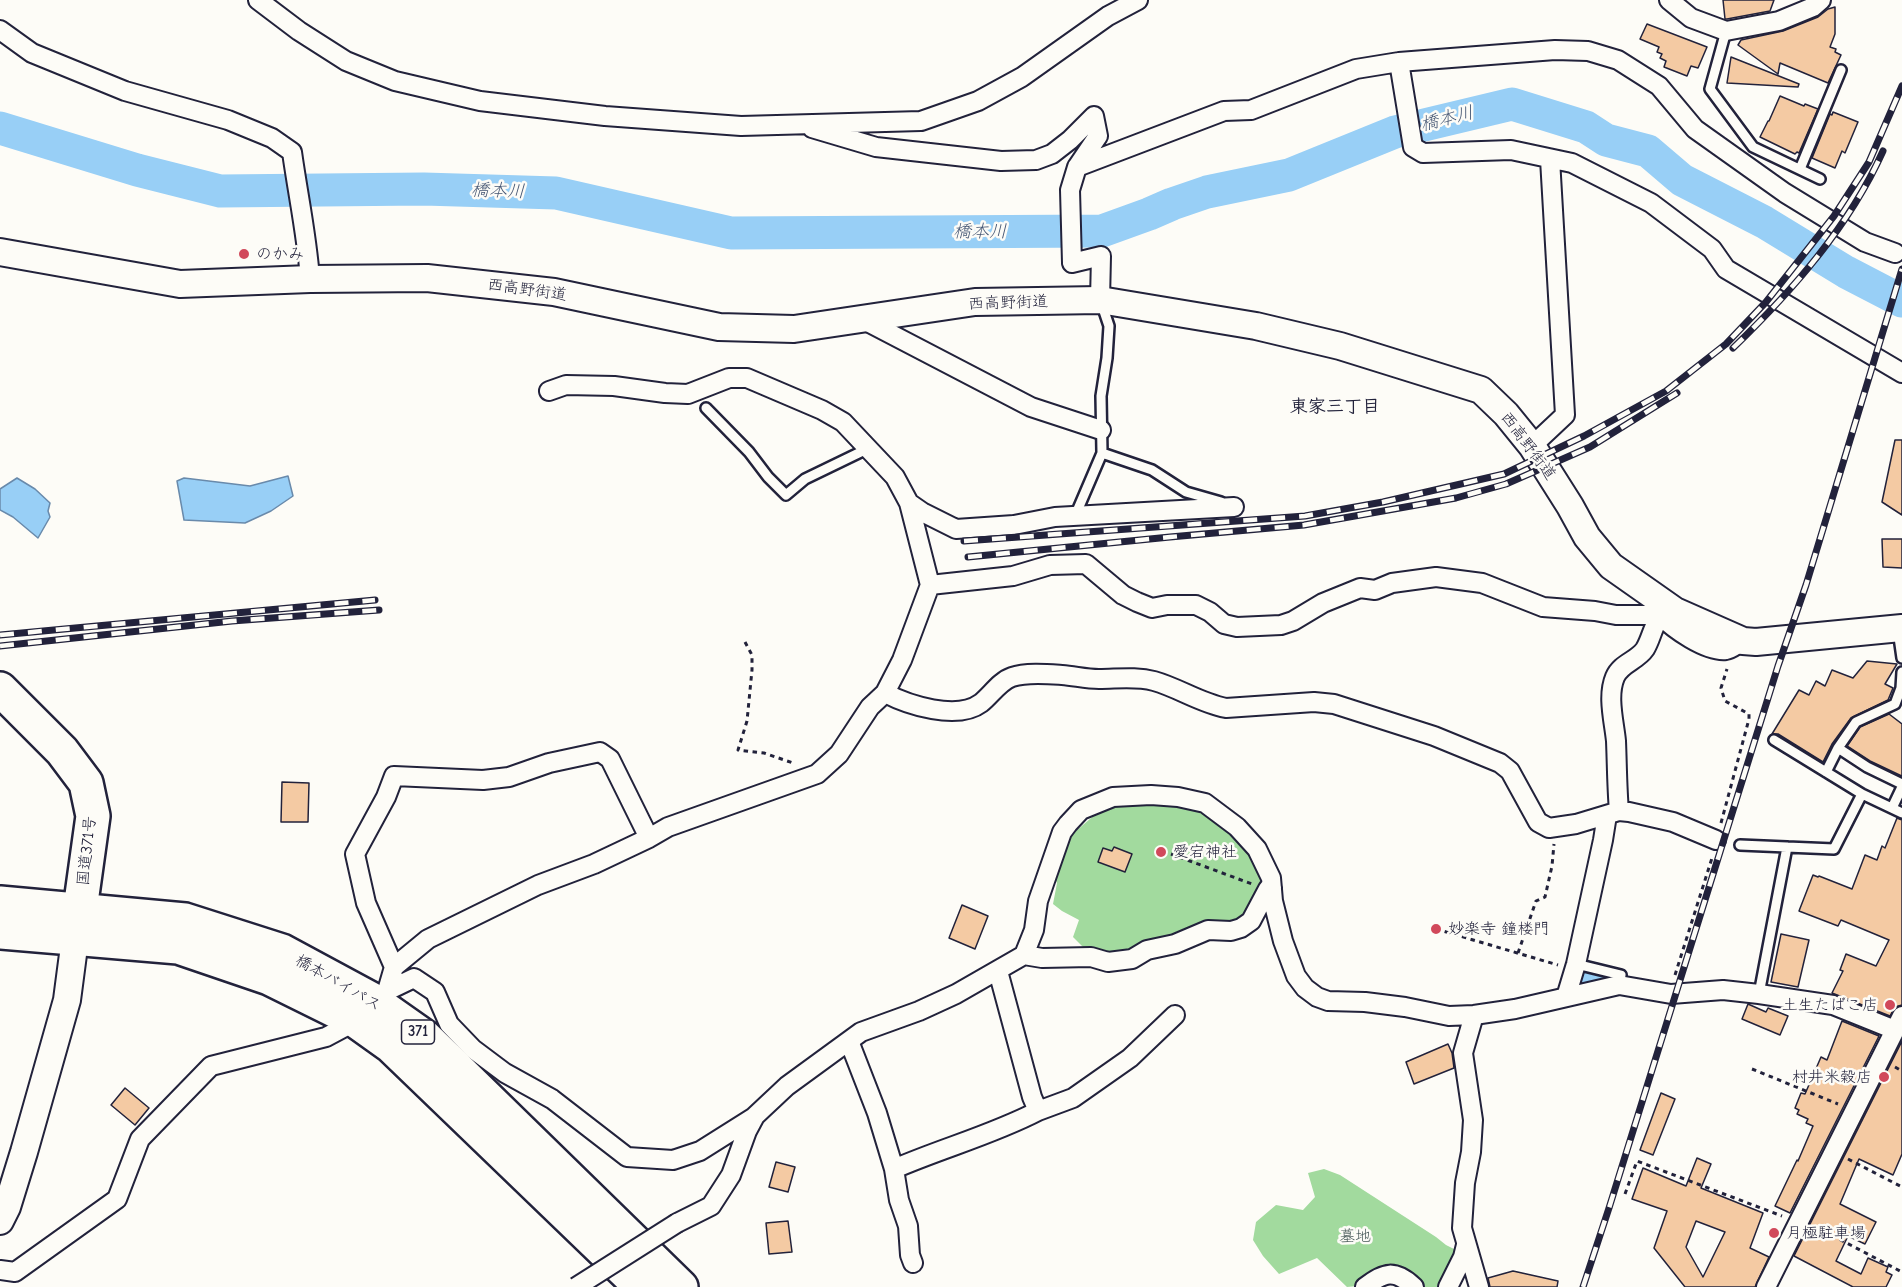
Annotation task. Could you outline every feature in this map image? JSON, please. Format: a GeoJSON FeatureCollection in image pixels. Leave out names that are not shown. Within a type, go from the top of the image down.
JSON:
{"type":"FeatureCollection","features":[{"type":"Feature","properties":{"kind":"highway","name":"国道371号"},"geometry":{"type":"LineString","coordinates":[[0,689],[62,751],[86,783],[93,816],[78,924]]}},
{"type":"Feature","properties":{"kind":"highway","name":"橋本バイパス"},"geometry":{"type":"LineString","coordinates":[[0,903],[78,924]]}},
{"type":"Feature","properties":{"kind":"highway","name":"橋本バイパス"},"geometry":{"type":"LineString","coordinates":[[0,932],[78,924],[185,920],[282,951],[425,1037],[681,1287]]}},
{"type":"Feature","properties":{"kind":"highway","name":"橋本バイパス"},"geometry":{"type":"LineString","coordinates":[[371,1004],[391,1046],[641,1287]]}},
{"type":"Feature","properties":{"kind":"street"},"geometry":{"type":"LineString","coordinates":[[258,0],[299,31],[346,61],[394,81],[480,101],[604,116],[741,126],[921,121],[978,101],[1023,76],[1108,16],[1138,0]]}},
{"type":"Feature","properties":{"kind":"street"},"geometry":{"type":"LineString","coordinates":[[1669,0],[1691,18],[1726,31],[1779,21],[1813,7],[1821,0]]}},
{"type":"Feature","properties":{"kind":"street"},"geometry":{"type":"LineString","coordinates":[[0,30],[32,53],[126,91],[228,120],[272,138],[292,152],[301,218],[308,245],[310,279]]}},
{"type":"Feature","properties":{"kind":"street"},"geometry":{"type":"LineString","coordinates":[[1077,166],[1224,111],[1251,110],[1356,69],[1399,62],[1555,50],[1588,51],[1618,60],[1659,86],[1695,129],[1785,193],[1865,242],[1895,253]]}},
{"type":"Feature","properties":{"kind":"street"},"geometry":{"type":"LineString","coordinates":[[1399,62],[1413,147],[1422,153],[1511,150],[1572,163],[1651,204],[1712,249],[1726,269],[1902,373]]}},
{"type":"Feature","properties":{"kind":"street"},"geometry":{"type":"LineString","coordinates":[[800,124],[876,147],[1001,161],[1036,160],[1052,154],[1070,141],[1094,116],[1098,136],[1077,166],[1070,190],[1072,263],[1101,256],[1100,300]]}},
{"type":"Feature","properties":{"kind":"street"},"geometry":{"type":"LineString","coordinates":[[1532,446],[1565,415],[1550,159]]}},
{"type":"Feature","properties":{"kind":"street","name":"西高野街道"},"geometry":{"type":"LineString","coordinates":[[0,252],[180,284],[310,279],[427,278],[554,292],[719,327],[794,329],[975,302],[1100,300],[1256,326],[1341,346],[1481,390],[1506,414],[1532,446],[1587,537],[1611,566],[1666,612],[1743,641],[1756,642],[1900,629]]}},
{"type":"Feature","properties":{"kind":"street"},"geometry":{"type":"LineString","coordinates":[[862,319],[1031,407],[1101,430]]}},
{"type":"Feature","properties":{"kind":"street"},"geometry":{"type":"LineString","coordinates":[[371,1004],[394,967],[428,939],[538,885],[594,864],[649,838],[668,826],[817,774],[839,754],[870,706],[885,693],[902,660],[930,585],[909,503],[896,477],[843,422],[822,410],[747,378],[729,378],[688,394],[614,386],[566,385],[549,392]]}},
{"type":"Feature","properties":{"kind":"street"},"geometry":{"type":"LineString","coordinates":[[909,503],[957,529],[1014,525],[1055,517],[1234,507]]}},
{"type":"Feature","properties":{"kind":"street"},"geometry":{"type":"LineString","coordinates":[[930,585],[1013,576],[1050,565],[1086,564],[1123,595],[1137,602],[1152,608],[1167,605],[1196,605],[1210,612],[1224,624],[1237,627],[1281,625],[1293,621],[1323,603],[1360,588],[1376,590],[1392,583],[1436,577],[1482,583],[1543,607],[1616,615],[1666,612]]}},
{"type":"Feature","properties":{"kind":"street"},"geometry":{"type":"LineString","coordinates":[[1566,997],[1613,813],[1612,699],[1614,679],[1620,668],[1641,655],[1652,638],[1653,629],[1666,612]]}},
{"type":"Feature","properties":{"kind":"street"},"geometry":{"type":"LineString","coordinates":[[885,693],[921,706],[953,712],[970,709],[979,704],[1010,677],[1062,675],[1082,678],[1147,679],[1212,706],[1226,708],[1314,702],[1334,704],[1434,736],[1500,763],[1510,771],[1538,822],[1549,828],[1576,824],[1613,813],[1673,822],[1716,840]]}},
{"type":"Feature","properties":{"kind":"street"},"geometry":{"type":"LineString","coordinates":[[394,967],[366,903],[355,854],[386,797],[394,776],[483,780],[509,777],[549,764],[600,752],[610,759],[649,838]]}},
{"type":"Feature","properties":{"kind":"street"},"geometry":{"type":"LineString","coordinates":[[0,1270],[15,1272],[117,1199],[140,1139],[211,1066],[326,1037],[371,1004],[414,978],[435,992],[449,1024],[473,1049],[505,1073],[552,1099],[627,1157],[673,1160],[700,1151],[755,1116],[782,1090],[861,1032],[919,1011],[956,994],[1024,955],[1034,930],[1038,901],[1062,832],[1068,824],[1081,810],[1113,797],[1151,795],[1178,797],[1205,803],[1236,828],[1257,849],[1271,878],[1270,888],[1282,941],[1296,976],[1305,988],[1317,997],[1328,1001],[1385,1005],[1449,1016],[1474,1015],[1515,1009],[1619,985],[1671,994],[1723,990],[1759,994],[1833,1005],[1899,1023],[1766,1287]]}},
{"type":"Feature","properties":{"kind":"street"},"geometry":{"type":"LineString","coordinates":[[1024,955],[1042,958],[1091,957],[1108,962],[1132,959],[1147,950],[1169,946],[1208,930],[1231,931],[1241,928],[1251,921],[1270,888]]}},
{"type":"Feature","properties":{"kind":"street"},"geometry":{"type":"LineString","coordinates":[[0,1221],[7,1207],[27,1142],[67,1000],[78,924]]}},
{"type":"Feature","properties":{"kind":"street"},"geometry":{"type":"LineString","coordinates":[[998,970],[1032,1097],[1038,1111]]}},
{"type":"Feature","properties":{"kind":"street"},"geometry":{"type":"LineString","coordinates":[[894,1169],[1010,1125],[1038,1111],[1073,1098],[1130,1058],[1175,1015]]}},
{"type":"Feature","properties":{"kind":"street"},"geometry":{"type":"LineString","coordinates":[[1474,1015],[1463,1053],[1473,1120],[1462,1228],[1479,1287]]}},
{"type":"Feature","properties":{"kind":"street"},"geometry":{"type":"LineString","coordinates":[[849,1041],[877,1113],[894,1169],[899,1200],[908,1226],[910,1255],[913,1263]]}},
{"type":"Feature","properties":{"kind":"street"},"geometry":{"type":"LineString","coordinates":[[576,1287],[677,1223],[711,1206],[731,1176],[747,1131],[755,1116]]}},
{"type":"Feature","properties":{"kind":"street"},"geometry":{"type":"LineString","coordinates":[[1448,1287],[1463,1257],[1466,1245]]}},
{"type":"Feature","properties":{"kind":"street"},"geometry":{"type":"LineString","coordinates":[[1365,1287],[1383,1275],[1396,1274],[1414,1287]]}},
{"type":"Feature","properties":{"kind":"lane"},"geometry":{"type":"LineString","coordinates":[[1726,31],[1710,89],[1753,147],[1821,179]]}},
{"type":"Feature","properties":{"kind":"lane"},"geometry":{"type":"LineString","coordinates":[[1800,169],[1841,70]]}},
{"type":"Feature","properties":{"kind":"lane"},"geometry":{"type":"LineString","coordinates":[[1075,516],[1102,453],[1101,396],[1109,326],[1100,300]]}},
{"type":"Feature","properties":{"kind":"lane"},"geometry":{"type":"LineString","coordinates":[[706,408],[786,495],[805,479],[867,449]]}},
{"type":"Feature","properties":{"kind":"lane"},"geometry":{"type":"LineString","coordinates":[[1102,453],[1152,470],[1186,492],[1234,507]]}},
{"type":"Feature","properties":{"kind":"lane"},"geometry":{"type":"LineString","coordinates":[[1900,629],[1902,658]]}},
{"type":"Feature","properties":{"kind":"lane"},"geometry":{"type":"LineString","coordinates":[[1826,772],[1838,748],[1856,722],[1895,704],[1901,688],[1902,672]]}},
{"type":"Feature","properties":{"kind":"lane"},"geometry":{"type":"LineString","coordinates":[[1774,740],[1862,794],[1902,813]]}},
{"type":"Feature","properties":{"kind":"lane"},"geometry":{"type":"LineString","coordinates":[[1838,748],[1902,786],[1892,808]]}},
{"type":"Feature","properties":{"kind":"lane"},"geometry":{"type":"LineString","coordinates":[[1740,845],[1834,849],[1862,794]]}},
{"type":"Feature","properties":{"kind":"lane"},"geometry":{"type":"LineString","coordinates":[[1759,994],[1787,847]]}},
{"type":"Feature","properties":{"kind":"lane"},"geometry":{"type":"LineString","coordinates":[[1576,964],[1621,975],[1619,985]]}},
{"type":"Feature","properties":{"kind":"path"},"geometry":{"type":"LineString","coordinates":[[1671,994],[1749,719],[1749,714],[1725,701],[1721,688],[1730,658],[1743,641]]}},
{"type":"Feature","properties":{"kind":"path"},"geometry":{"type":"LineString","coordinates":[[745,642],[752,655],[752,670],[747,721],[738,750],[786,759],[817,774]]}},
{"type":"Feature","properties":{"kind":"path"},"geometry":{"type":"LineString","coordinates":[[1518,954],[1524,929],[1536,901],[1545,897],[1552,866],[1556,827]]}},
{"type":"Feature","properties":{"kind":"path"},"geometry":{"type":"LineString","coordinates":[[1171,854],[1212,871],[1270,888]]}},
{"type":"Feature","properties":{"kind":"path"},"geometry":{"type":"LineString","coordinates":[[1436,928],[1560,966],[1576,964]]}},
{"type":"Feature","properties":{"kind":"path"},"geometry":{"type":"LineString","coordinates":[[1752,1069],[1854,1110]]}},
{"type":"Feature","properties":{"kind":"path"},"geometry":{"type":"LineString","coordinates":[[1833,1152],[1902,1187]]}},
{"type":"Feature","properties":{"kind":"path"},"geometry":{"type":"LineString","coordinates":[[1626,1194],[1637,1161],[1798,1222],[1808,1223],[1902,1272]]}},
{"type":"Feature","properties":{"kind":"green space"},"geometry":{"type":"Polygon","coordinates":[[[1112,800],[1204,806],[1231,827],[1232,835],[1238,844],[1245,840],[1270,878],[1249,919],[1134,957],[1091,955],[1073,937],[1079,920],[1053,904],[1057,883],[1053,874],[1069,837],[1112,800]]]}},
{"type":"Feature","properties":{"kind":"green space","name":"墓地"},"geometry":{"type":"Polygon","coordinates":[[[1324,1169],[1340,1175],[1460,1252],[1445,1287],[1418,1287],[1412,1281],[1347,1287],[1317,1258],[1279,1274],[1253,1240],[1256,1222],[1276,1205],[1303,1210],[1315,1197],[1308,1173],[1324,1169]]]}},
{"type":"Feature","properties":{"kind":"water"},"geometry":{"type":"Polygon","coordinates":[[[288,476],[293,496],[271,511],[245,523],[184,520],[177,481],[184,478],[250,486],[288,476]]]}},
{"type":"Feature","properties":{"kind":"water"},"geometry":{"type":"Polygon","coordinates":[[[17,478],[35,489],[50,503],[48,511],[50,517],[38,538],[13,517],[0,510],[0,489],[17,478]]]}},
{"type":"Feature","properties":{"kind":"water"},"geometry":{"type":"Polygon","coordinates":[[[1580,969],[1612,978],[1573,988],[1580,969]]]}},
{"type":"Feature","properties":{"kind":"building"},"geometry":{"type":"Polygon","coordinates":[[[1723,0],[1774,0],[1770,11],[1725,19],[1723,0]]]}},
{"type":"Feature","properties":{"kind":"building"},"geometry":{"type":"Polygon","coordinates":[[[1835,7],[1835,34],[1830,47],[1836,49],[1835,52],[1841,55],[1828,83],[1780,63],[1778,74],[1738,45],[1741,40],[1783,31],[1818,17],[1828,9],[1835,7]]]}},
{"type":"Feature","properties":{"kind":"building"},"geometry":{"type":"Polygon","coordinates":[[[1647,24],[1707,47],[1698,68],[1691,66],[1687,76],[1664,67],[1666,61],[1660,58],[1662,54],[1657,52],[1659,47],[1640,39],[1647,24]]]}},
{"type":"Feature","properties":{"kind":"building"},"geometry":{"type":"Polygon","coordinates":[[[1731,57],[1799,84],[1798,87],[1727,83],[1731,57]]]}},
{"type":"Feature","properties":{"kind":"building"},"geometry":{"type":"Polygon","coordinates":[[[1780,96],[1818,109],[1799,153],[1795,154],[1760,137],[1780,96]]]}},
{"type":"Feature","properties":{"kind":"building"},"geometry":{"type":"Polygon","coordinates":[[[1833,112],[1858,122],[1845,153],[1842,151],[1835,168],[1812,158],[1830,114],[1832,115],[1833,112]]]}},
{"type":"Feature","properties":{"kind":"building"},"geometry":{"type":"Polygon","coordinates":[[[1895,440],[1902,440],[1902,515],[1882,502],[1895,440]]]}},
{"type":"Feature","properties":{"kind":"building"},"geometry":{"type":"Polygon","coordinates":[[[1882,539],[1902,539],[1902,568],[1883,567],[1882,539]]]}},
{"type":"Feature","properties":{"kind":"building"},"geometry":{"type":"Polygon","coordinates":[[[1867,661],[1897,664],[1885,684],[1893,688],[1888,700],[1851,718],[1832,744],[1823,762],[1778,734],[1772,734],[1799,690],[1809,695],[1816,681],[1825,686],[1832,670],[1853,678],[1867,661]]]}},
{"type":"Feature","properties":{"kind":"building"},"geometry":{"type":"Polygon","coordinates":[[[1889,714],[1902,724],[1902,776],[1870,761],[1847,746],[1860,727],[1889,714]]]}},
{"type":"Feature","properties":{"kind":"building"},"geometry":{"type":"Polygon","coordinates":[[[282,782],[309,783],[308,822],[281,822],[282,782]]]}},
{"type":"Feature","properties":{"kind":"building"},"geometry":{"type":"Polygon","coordinates":[[[1897,818],[1902,820],[1902,1005],[1895,1007],[1890,1016],[1832,993],[1843,971],[1840,970],[1846,954],[1876,966],[1889,940],[1841,920],[1838,926],[1799,911],[1813,875],[1852,889],[1865,855],[1877,860],[1882,846],[1885,848],[1897,818]]]}},
{"type":"Feature","properties":{"kind":"building"},"geometry":{"type":"Polygon","coordinates":[[[1114,847],[1132,854],[1125,872],[1098,862],[1103,848],[1112,851],[1114,847]]]}},
{"type":"Feature","properties":{"kind":"building"},"geometry":{"type":"Polygon","coordinates":[[[962,905],[988,916],[975,949],[949,938],[962,905]]]}},
{"type":"Feature","properties":{"kind":"building"},"geometry":{"type":"Polygon","coordinates":[[[1781,934],[1809,940],[1798,987],[1771,982],[1781,934]]]}},
{"type":"Feature","properties":{"kind":"building"},"geometry":{"type":"Polygon","coordinates":[[[1748,1004],[1766,1012],[1768,1008],[1788,1016],[1780,1035],[1742,1019],[1748,1004]]]}},
{"type":"Feature","properties":{"kind":"building"},"geometry":{"type":"Polygon","coordinates":[[[1842,1021],[1879,1036],[1790,1213],[1775,1206],[1813,1126],[1806,1123],[1808,1119],[1797,1114],[1799,1110],[1795,1108],[1801,1093],[1805,1094],[1821,1057],[1827,1060],[1842,1021]]]}},
{"type":"Feature","properties":{"kind":"building"},"geometry":{"type":"Polygon","coordinates":[[[1902,1041],[1902,1154],[1893,1175],[1859,1159],[1840,1204],[1876,1222],[1865,1244],[1848,1236],[1836,1261],[1861,1274],[1868,1258],[1888,1267],[1886,1272],[1892,1275],[1886,1287],[1853,1287],[1794,1256],[1902,1041]]]}},
{"type":"Feature","properties":{"kind":"building"},"geometry":{"type":"Polygon","coordinates":[[[1448,1044],[1454,1068],[1414,1084],[1406,1062],[1448,1044]]]}},
{"type":"Feature","properties":{"kind":"building"},"geometry":{"type":"Polygon","coordinates":[[[125,1088],[149,1108],[135,1125],[111,1105],[125,1088]]]}},
{"type":"Feature","properties":{"kind":"building"},"geometry":{"type":"Polygon","coordinates":[[[1661,1093],[1675,1099],[1653,1155],[1640,1150],[1661,1093]]]}},
{"type":"Feature","properties":{"kind":"building"},"geometry":{"type":"Polygon","coordinates":[[[1697,1158],[1711,1164],[1701,1188],[1763,1213],[1750,1248],[1769,1257],[1755,1287],[1685,1287],[1654,1248],[1667,1211],[1632,1199],[1643,1168],[1686,1186],[1697,1158]],[[1696,1221],[1686,1247],[1703,1277],[1725,1232],[1696,1221]]]}},
{"type":"Feature","properties":{"kind":"building"},"geometry":{"type":"Polygon","coordinates":[[[776,1162],[795,1167],[788,1192],[769,1187],[776,1162]]]}},
{"type":"Feature","properties":{"kind":"building"},"geometry":{"type":"Polygon","coordinates":[[[788,1221],[792,1252],[769,1254],[766,1223],[788,1221]]]}},
{"type":"Feature","properties":{"kind":"building"},"geometry":{"type":"Polygon","coordinates":[[[1513,1271],[1558,1281],[1557,1287],[1490,1287],[1488,1278],[1513,1271]]]}},
{"type":"Feature","properties":{"kind":"waterway","name":"橋本川"},"geometry":{"type":"LineString","coordinates":[[0,128],[137,170],[220,191],[424,189],[556,193],[731,233],[1102,231],[1207,192],[1289,175],[1395,132],[1512,104],[1586,127],[1606,140],[1648,151],[1682,180],[1764,222],[1846,272],[1902,301]]}},
{"type":"Feature","properties":{"kind":"railway"},"geometry":{"type":"LineString","coordinates":[[964,541],[1305,516],[1383,502],[1504,474],[1584,436],[1666,391],[1726,344],[1766,302],[1834,216],[1869,162],[1902,86]]}},
{"type":"Feature","properties":{"kind":"railway"},"geometry":{"type":"LineString","coordinates":[[1733,348],[1777,304],[1817,257],[1854,206],[1883,151]]}},
{"type":"Feature","properties":{"kind":"railway"},"geometry":{"type":"LineString","coordinates":[[1583,1287],[1778,666],[1806,585],[1902,269]]}},
{"type":"Feature","properties":{"kind":"railway"},"geometry":{"type":"LineString","coordinates":[[968,557],[1304,525],[1456,498],[1506,484],[1590,447],[1677,393]]}},
{"type":"Feature","properties":{"kind":"railway"},"geometry":{"type":"LineString","coordinates":[[0,635],[375,600]]}},
{"type":"Feature","properties":{"kind":"railway"},"geometry":{"type":"LineString","coordinates":[[0,646],[232,621],[379,610]]}},
{"type":"Feature","properties":{"kind":"place","name":"のかみ"},"geometry":{"type":"Point","coordinates":[244,254]}},
{"type":"Feature","properties":{"kind":"place","name":"愛宕神社"},"geometry":{"type":"Point","coordinates":[1161,852]}},
{"type":"Feature","properties":{"kind":"place","name":"妙楽寺 鐘楼門"},"geometry":{"type":"Point","coordinates":[1436,929]}},
{"type":"Feature","properties":{"kind":"place","name":"土生たばこ店"},"geometry":{"type":"Point","coordinates":[1890,1005]}},
{"type":"Feature","properties":{"kind":"place","name":"村井米穀店"},"geometry":{"type":"Point","coordinates":[1884,1077]}},
{"type":"Feature","properties":{"kind":"place","name":"月極駐車場"},"geometry":{"type":"Point","coordinates":[1774,1233]}},
{"type":"Feature","properties":{"kind":"district","name":"東家三丁目"},"geometry":{"type":"Point","coordinates":[1335,407]}}]}
